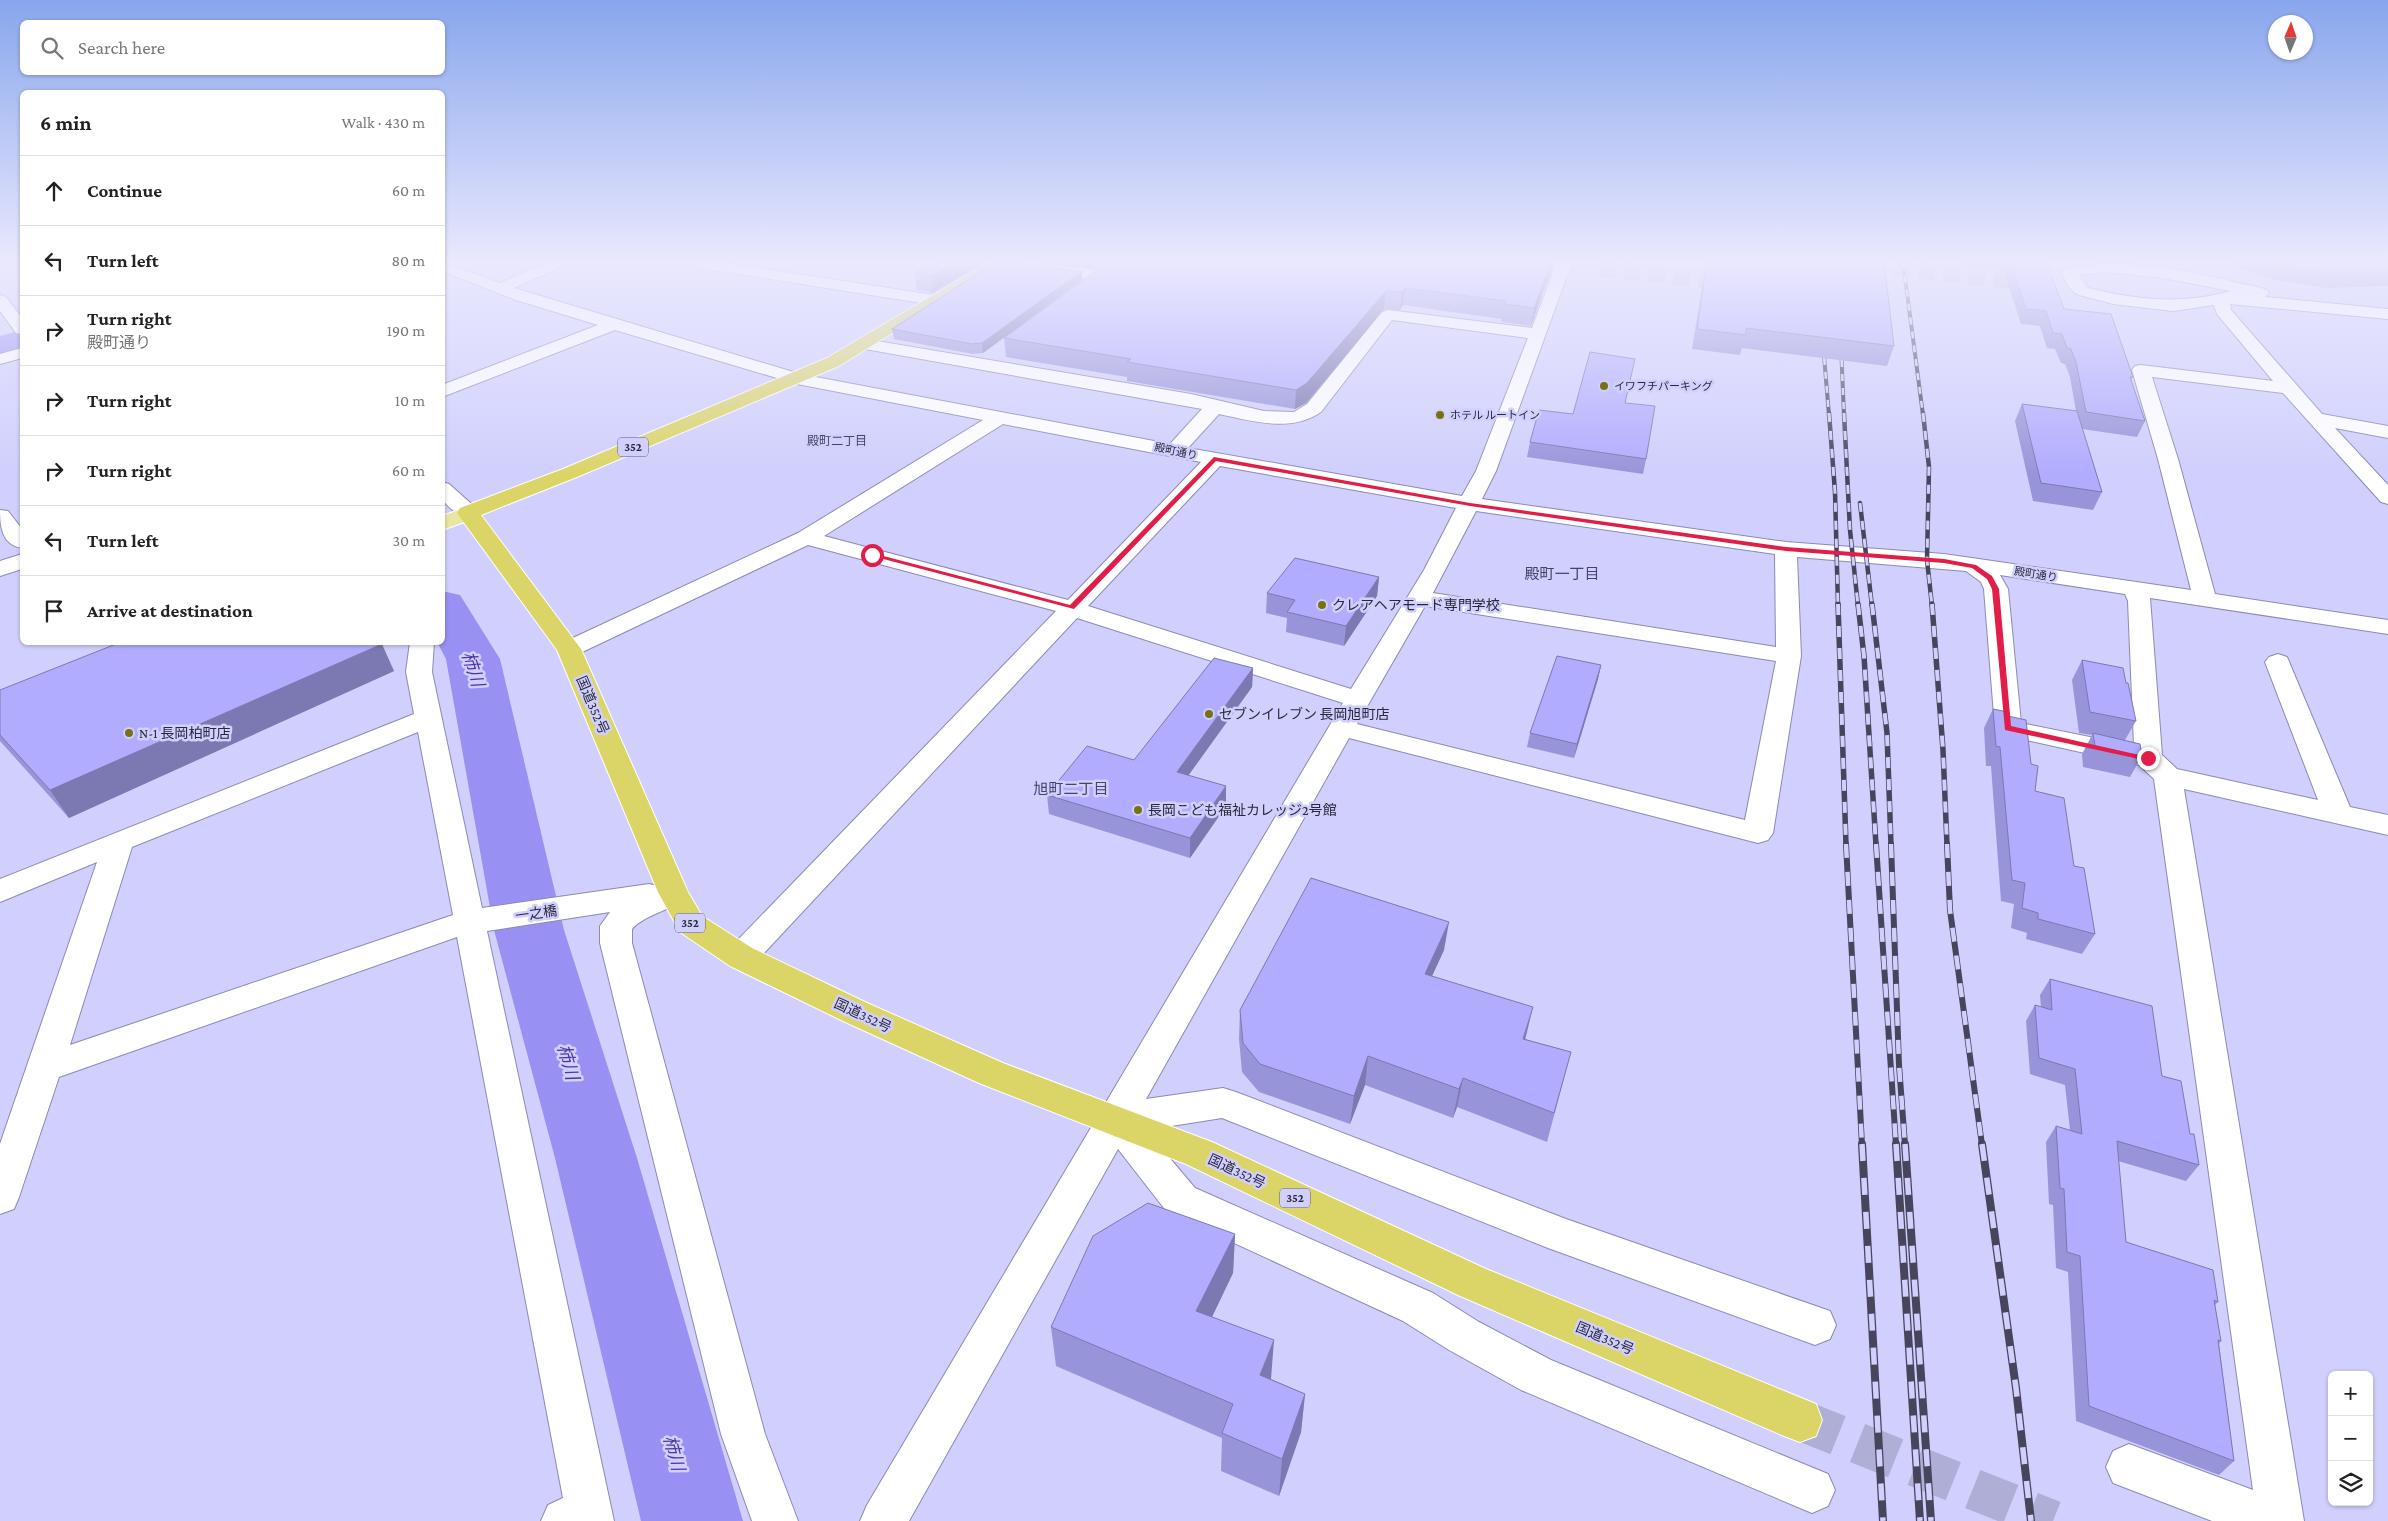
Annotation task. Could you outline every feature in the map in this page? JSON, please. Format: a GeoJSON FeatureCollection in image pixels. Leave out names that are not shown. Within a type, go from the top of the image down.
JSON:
{"type":"FeatureCollection","features":[{"type":"Feature","properties":{"kind":"highway","name":"352"},"geometry":{"type":"LineString","coordinates":[[455,518],[570,473],[797,379],[833,362],[882,333]]}},
{"type":"Feature","properties":{"kind":"highway","name":"国道352号"},"geometry":{"type":"LineString","coordinates":[[455,518],[569,649],[673,892],[691,924],[741,958],[990,1073],[1116,1119],[1199,1153],[1472,1282],[1800,1420]]}},
{"type":"Feature","properties":{"kind":"street"},"geometry":{"type":"LineString","coordinates":[[445,391],[593,333]]}},
{"type":"Feature","properties":{"kind":"street","name":"殿町通り"},"geometry":{"type":"LineString","coordinates":[[646,333],[797,379],[1214,459],[1470,504],[1786,549],[1944,561],[2388,628]]}},
{"type":"Feature","properties":{"kind":"street"},"geometry":{"type":"LineString","coordinates":[[865,344],[1191,400],[1214,408],[1266,416],[1294,417],[1304,415],[1314,408],[1374,333]]}},
{"type":"Feature","properties":{"kind":"street"},"geometry":{"type":"LineString","coordinates":[[884,1521],[1358,699],[1419,598],[1486,471],[1538,334],[1530,333]]}},
{"type":"Feature","properties":{"kind":"street"},"geometry":{"type":"LineString","coordinates":[[2229,333],[2249,342]]}},
{"type":"Feature","properties":{"kind":"street"},"geometry":{"type":"LineString","coordinates":[[2241,333],[2388,498]]}},
{"type":"Feature","properties":{"kind":"street"},"geometry":{"type":"LineString","coordinates":[[984,363],[999,352]]}},
{"type":"Feature","properties":{"kind":"street"},"geometry":{"type":"LineString","coordinates":[[0,359],[20,354]]}},
{"type":"Feature","properties":{"kind":"street"},"geometry":{"type":"LineString","coordinates":[[2205,599],[2168,459],[2141,370],[2289,388]]}},
{"type":"Feature","properties":{"kind":"street"},"geometry":{"type":"LineString","coordinates":[[1175,450],[1214,408]]}},
{"type":"Feature","properties":{"kind":"street"},"geometry":{"type":"LineString","coordinates":[[569,649],[806,538],[1001,418]]}},
{"type":"Feature","properties":{"kind":"street"},"geometry":{"type":"LineString","coordinates":[[2315,418],[2388,432]]}},
{"type":"Feature","properties":{"kind":"street"},"geometry":{"type":"LineString","coordinates":[[2330,433],[2388,445]]}},
{"type":"Feature","properties":{"kind":"street"},"geometry":{"type":"LineString","coordinates":[[741,958],[1214,459]]}},
{"type":"Feature","properties":{"kind":"street"},"geometry":{"type":"LineString","coordinates":[[445,495],[455,518]]}},
{"type":"Feature","properties":{"kind":"street"},"geometry":{"type":"LineString","coordinates":[[0,516],[20,540]]}},
{"type":"Feature","properties":{"kind":"street"},"geometry":{"type":"LineString","coordinates":[[806,538],[1072,608],[1104,620],[1358,699]]}},
{"type":"Feature","properties":{"kind":"street"},"geometry":{"type":"LineString","coordinates":[[1342,728],[1758,833],[1789,656],[1786,549]]}},
{"type":"Feature","properties":{"kind":"street"},"geometry":{"type":"LineString","coordinates":[[0,569],[20,562]]}},
{"type":"Feature","properties":{"kind":"street"},"geometry":{"type":"LineString","coordinates":[[1974,566],[1990,578],[1996,589],[2008,728],[2338,814],[2388,825]]}},
{"type":"Feature","properties":{"kind":"street"},"geometry":{"type":"LineString","coordinates":[[2135,590],[2140,601],[2158,767],[2281,1521]]}},
{"type":"Feature","properties":{"kind":"street"},"geometry":{"type":"LineString","coordinates":[[1419,598],[1789,656]]}},
{"type":"Feature","properties":{"kind":"street"},"geometry":{"type":"LineString","coordinates":[[422,645],[419,672],[428,718],[485,919],[582,1520]]}},
{"type":"Feature","properties":{"kind":"street"},"geometry":{"type":"LineString","coordinates":[[2278,662],[2338,814]]}},
{"type":"Feature","properties":{"kind":"street"},"geometry":{"type":"LineString","coordinates":[[0,891],[119,841],[428,718]]}},
{"type":"Feature","properties":{"kind":"street"},"geometry":{"type":"LineString","coordinates":[[0,1197],[45,1068],[119,841]]}},
{"type":"Feature","properties":{"kind":"street"},"geometry":{"type":"LineString","coordinates":[[673,892],[628,913],[616,926],[616,943],[743,1434],[775,1521]]}},
{"type":"Feature","properties":{"kind":"street","name":"一之橋"},"geometry":{"type":"LineString","coordinates":[[45,1068],[485,919],[673,892]]}},
{"type":"Feature","properties":{"kind":"street"},"geometry":{"type":"LineString","coordinates":[[1116,1119],[1223,1103],[1562,1235],[1815,1325]]}},
{"type":"Feature","properties":{"kind":"street"},"geometry":{"type":"LineString","coordinates":[[1116,1119],[1181,1200],[1418,1307],[1464,1336],[1536,1375],[1812,1490]]}},
{"type":"Feature","properties":{"kind":"street"},"geometry":{"type":"LineString","coordinates":[[2129,1467],[2274,1521]]}},
{"type":"Feature","properties":{"kind":"building"},"geometry":{"type":"Polygon","coordinates":[[[913,333],[996,333],[982,343],[972,344],[913,333]]]}},
{"type":"Feature","properties":{"kind":"building"},"geometry":{"type":"Polygon","coordinates":[[[1011,333],[1350,333],[1307,383],[1296,390],[1127,362],[1131,359],[1004,338],[1011,333]]]}},
{"type":"Feature","properties":{"kind":"building"},"geometry":{"type":"Polygon","coordinates":[[[1730,333],[1746,333],[1746,335],[1730,333]]]}},
{"type":"Feature","properties":{"kind":"building"},"geometry":{"type":"Polygon","coordinates":[[[1787,333],[1892,333],[1894,346],[1787,333]]]}},
{"type":"Feature","properties":{"kind":"building"},"geometry":{"type":"Polygon","coordinates":[[[2053,333],[2118,333],[2133,377],[2130,377],[2145,421],[2086,412],[2076,362],[2071,349],[2067,348],[2062,334],[2053,333]]]}},
{"type":"Feature","properties":{"kind":"building"},"geometry":{"type":"Polygon","coordinates":[[[1590,352],[1635,359],[1625,403],[1655,406],[1646,459],[1530,442],[1539,410],[1573,414],[1590,352]]]}},
{"type":"Feature","properties":{"kind":"building"},"geometry":{"type":"Polygon","coordinates":[[[2022,404],[2077,411],[2102,492],[2041,483],[2022,404]]]}},
{"type":"Feature","properties":{"kind":"building"},"geometry":{"type":"Polygon","coordinates":[[[1295,558],[1379,577],[1346,626],[1287,612],[1295,600],[1267,593],[1295,558]]]}},
{"type":"Feature","properties":{"kind":"building","name":"N-1 長岡柏町店"},"geometry":{"type":"Polygon","coordinates":[[[113,645],[380,645],[50,790],[0,735],[0,690],[113,645]]]}},
{"type":"Feature","properties":{"kind":"building"},"geometry":{"type":"Polygon","coordinates":[[[1557,656],[1601,665],[1577,744],[1530,733],[1557,656]]]}},
{"type":"Feature","properties":{"kind":"building"},"geometry":{"type":"Polygon","coordinates":[[[1214,658],[1253,668],[1177,772],[1226,786],[1190,838],[1047,795],[1087,746],[1134,760],[1214,658]]]}},
{"type":"Feature","properties":{"kind":"building"},"geometry":{"type":"Polygon","coordinates":[[[2082,660],[2123,668],[2136,721],[2090,712],[2082,660]]]}},
{"type":"Feature","properties":{"kind":"building"},"geometry":{"type":"Polygon","coordinates":[[[1993,709],[2003,711],[2008,716],[2026,720],[2031,764],[2038,766],[2035,791],[2064,798],[2074,866],[2084,868],[2095,934],[2038,919],[2038,913],[2022,908],[2025,883],[2012,880],[2000,747],[1996,746],[1993,709]]]}},
{"type":"Feature","properties":{"kind":"building"},"geometry":{"type":"Polygon","coordinates":[[[2093,733],[2140,744],[2142,756],[2095,746],[2093,733]]]}},
{"type":"Feature","properties":{"kind":"building"},"geometry":{"type":"Polygon","coordinates":[[[1311,878],[1449,922],[1425,974],[1533,1007],[1523,1039],[1571,1052],[1554,1113],[1463,1078],[1459,1089],[1368,1056],[1354,1096],[1260,1064],[1243,1043],[1240,1010],[1311,878]]]}},
{"type":"Feature","properties":{"kind":"building"},"geometry":{"type":"Polygon","coordinates":[[[2050,979],[2152,1006],[2162,1076],[2181,1081],[2190,1134],[2194,1134],[2199,1165],[2117,1141],[2126,1242],[2213,1270],[2218,1302],[2214,1300],[2221,1341],[2218,1340],[2234,1461],[2089,1406],[2080,1256],[2067,1252],[2064,1189],[2060,1188],[2056,1126],[2082,1134],[2075,1069],[2039,1058],[2035,1005],[2052,1010],[2050,979]]]}},
{"type":"Feature","properties":{"kind":"building"},"geometry":{"type":"Polygon","coordinates":[[[1148,1203],[1235,1234],[1196,1311],[1274,1340],[1260,1375],[1305,1394],[1282,1459],[1222,1433],[1233,1404],[1051,1327],[1093,1236],[1148,1203]]]}},
{"type":"Feature","properties":{"kind":"waterway","name":"柿川"},"geometry":{"type":"LineString","coordinates":[[0,347],[20,342]]}},
{"type":"Feature","properties":{"kind":"waterway","name":"柿川"},"geometry":{"type":"LineString","coordinates":[[445,611],[473,659],[529,930],[596,1158],[692,1521]]}},
{"type":"Feature","properties":{"kind":"tunnel"},"geometry":{"type":"LineString","coordinates":[[1800,1420],[2053,1521]]}},
{"type":"Feature","properties":{"kind":"railway"},"geometry":{"type":"LineString","coordinates":[[1912,333],[1923,415]]}},
{"type":"Feature","properties":{"kind":"railway"},"geometry":{"type":"LineString","coordinates":[[1823,344],[1829,415]]}},
{"type":"Feature","properties":{"kind":"railway"},"geometry":{"type":"LineString","coordinates":[[1841,346],[1844,415]]}},
{"type":"Feature","properties":{"kind":"railway"},"geometry":{"type":"LineString","coordinates":[[1829,413],[1835,492],[1838,606]]}},
{"type":"Feature","properties":{"kind":"railway"},"geometry":{"type":"LineString","coordinates":[[1844,413],[1850,530],[1858,606]]}},
{"type":"Feature","properties":{"kind":"railway"},"geometry":{"type":"LineString","coordinates":[[1923,413],[1929,467],[1927,560],[1932,606]]}},
{"type":"Feature","properties":{"kind":"railway"},"geometry":{"type":"LineString","coordinates":[[1860,503],[1872,606]]}},
{"type":"Feature","properties":{"kind":"railway"},"geometry":{"type":"LineString","coordinates":[[1838,604],[1846,845]]}},
{"type":"Feature","properties":{"kind":"railway"},"geometry":{"type":"LineString","coordinates":[[1858,604],[1864,656],[1876,845]]}},
{"type":"Feature","properties":{"kind":"railway"},"geometry":{"type":"LineString","coordinates":[[1872,604],[1887,733],[1891,845]]}},
{"type":"Feature","properties":{"kind":"railway"},"geometry":{"type":"LineString","coordinates":[[1932,604],[1943,750],[1947,845]]}},
{"type":"Feature","properties":{"kind":"railway"},"geometry":{"type":"LineString","coordinates":[[1846,844],[1862,1145]]}},
{"type":"Feature","properties":{"kind":"railway"},"geometry":{"type":"LineString","coordinates":[[1876,844],[1896,1145]]}},
{"type":"Feature","properties":{"kind":"railway"},"geometry":{"type":"LineString","coordinates":[[1891,844],[1899,1065],[1905,1145]]}},
{"type":"Feature","properties":{"kind":"railway"},"geometry":{"type":"LineString","coordinates":[[1947,844],[1950,910],[1982,1145]]}},
{"type":"Feature","properties":{"kind":"railway"},"geometry":{"type":"LineString","coordinates":[[1862,1144],[1883,1521]]}},
{"type":"Feature","properties":{"kind":"railway"},"geometry":{"type":"LineString","coordinates":[[1896,1144],[1920,1521]]}},
{"type":"Feature","properties":{"kind":"railway"},"geometry":{"type":"LineString","coordinates":[[1905,1144],[1931,1521]]}},
{"type":"Feature","properties":{"kind":"railway"},"geometry":{"type":"LineString","coordinates":[[1982,1144],[2016,1388],[2031,1521]]}},
{"type":"Feature","properties":{"kind":"place","name":"イワフチパーキング"},"geometry":{"type":"Point","coordinates":[1604,386]}},
{"type":"Feature","properties":{"kind":"place","name":"ホテル ルートイン"},"geometry":{"type":"Point","coordinates":[1440,415]}},
{"type":"Feature","properties":{"kind":"place","name":"クレアヘアモード専門学校"},"geometry":{"type":"Point","coordinates":[1322,605]}},
{"type":"Feature","properties":{"kind":"place","name":"セブンイレブン 長岡旭町店"},"geometry":{"type":"Point","coordinates":[1209,714]}},
{"type":"Feature","properties":{"kind":"place","name":"N-1 長岡柏町店"},"geometry":{"type":"Point","coordinates":[129,733]}},
{"type":"Feature","properties":{"kind":"place","name":"長岡こども福祉カレッジ2号館"},"geometry":{"type":"Point","coordinates":[1138,810]}},
{"type":"Feature","properties":{"kind":"district","name":"殿町二丁目"},"geometry":{"type":"Point","coordinates":[837,441]}},
{"type":"Feature","properties":{"kind":"district","name":"殿町一丁目"},"geometry":{"type":"Point","coordinates":[1562,574]}},
{"type":"Feature","properties":{"kind":"district","name":"旭町二丁目"},"geometry":{"type":"Point","coordinates":[1071,789]}},
{"type":"Feature","properties":{"kind":"route"},"geometry":{"type":"LineString","coordinates":[[872,555],[1072,608],[1214,459],[1416,496],[1786,549],[1944,561],[1974,566],[1990,578],[1996,589],[2008,728],[2148,758]]}}]}
